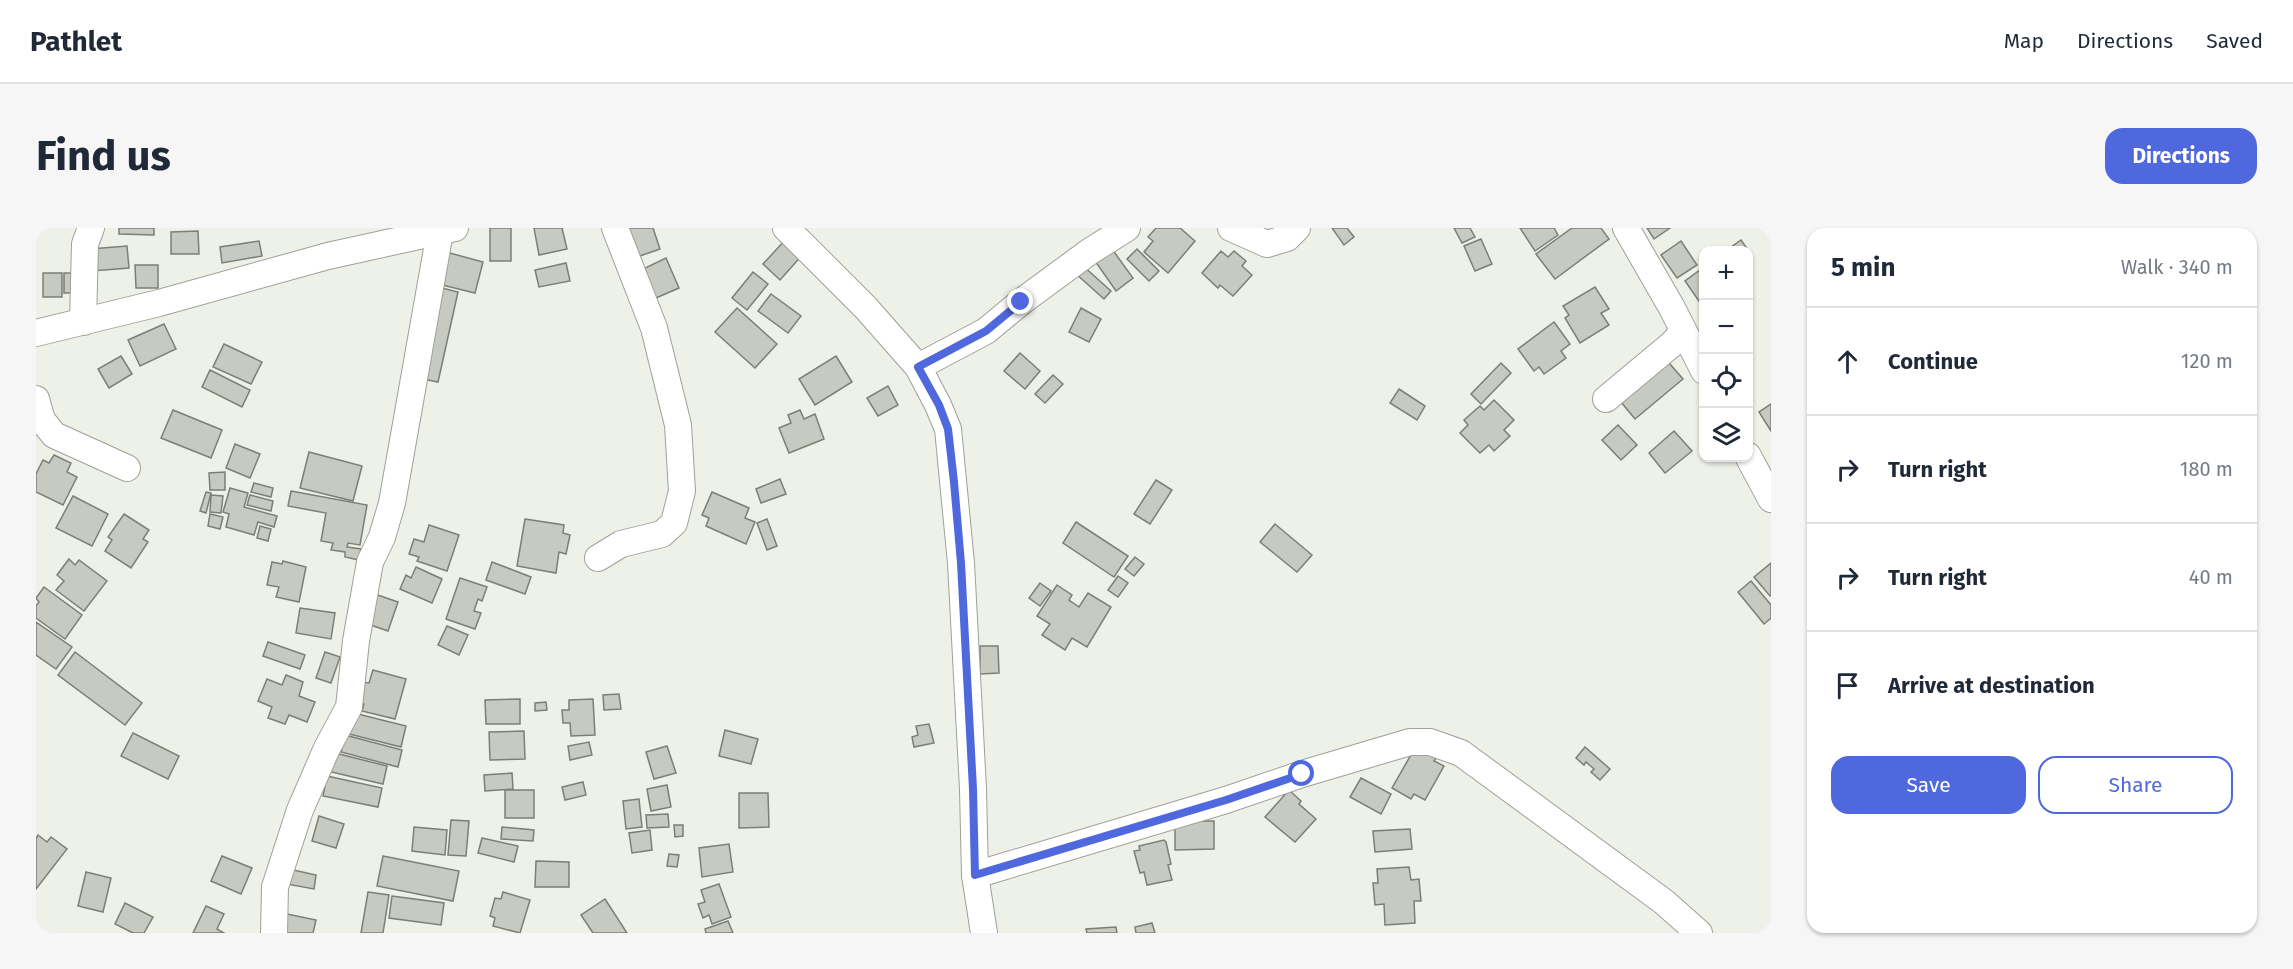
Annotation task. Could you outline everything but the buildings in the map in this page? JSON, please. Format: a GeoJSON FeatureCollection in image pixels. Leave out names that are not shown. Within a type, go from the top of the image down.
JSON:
{"type":"FeatureCollection","features":[{"type":"Feature","properties":{"kind":"street"},"geometry":{"type":"LineString","coordinates":[[84,322],[85,244],[91,228]]}},
{"type":"Feature","properties":{"kind":"street"},"geometry":{"type":"LineString","coordinates":[[598,558],[621,544],[662,534],[674,523],[682,491],[678,425],[654,328],[615,228]]}},
{"type":"Feature","properties":{"kind":"street"},"geometry":{"type":"LineString","coordinates":[[786,228],[866,308],[918,367],[939,405],[948,429],[962,574],[975,875],[984,933]]}},
{"type":"Feature","properties":{"kind":"street"},"geometry":{"type":"LineString","coordinates":[[918,367],[986,331],[1029,295],[1127,228]]}},
{"type":"Feature","properties":{"kind":"street"},"geometry":{"type":"LineString","coordinates":[[1230,228],[1267,244],[1287,238],[1297,228]]}},
{"type":"Feature","properties":{"kind":"street"},"geometry":{"type":"LineString","coordinates":[[1626,228],[1672,308],[1699,362]]}},
{"type":"Feature","properties":{"kind":"street"},"geometry":{"type":"LineString","coordinates":[[36,333],[159,303],[328,256],[448,230],[392,502],[382,537],[370,562],[356,641],[349,707],[327,748],[297,821],[275,887],[274,933]]}},
{"type":"Feature","properties":{"kind":"street"},"geometry":{"type":"LineString","coordinates":[[1606,399],[1672,344],[1683,332]]}},
{"type":"Feature","properties":{"kind":"street"},"geometry":{"type":"LineString","coordinates":[[36,399],[42,420],[54,435],[127,468]]}},
{"type":"Feature","properties":{"kind":"street"},"geometry":{"type":"LineString","coordinates":[[1752,462],[1771,499]]}},
{"type":"Feature","properties":{"kind":"street"},"geometry":{"type":"LineString","coordinates":[[975,875],[1410,742],[1430,742],[1461,753],[1664,902],[1699,933]]}},
{"type":"Feature","properties":{"kind":"route"},"geometry":{"type":"LineString","coordinates":[[1021,302],[986,331],[918,367],[939,405],[948,429],[954,482],[961,563],[973,789],[975,875],[1226,800],[1302,774]]}}]}
